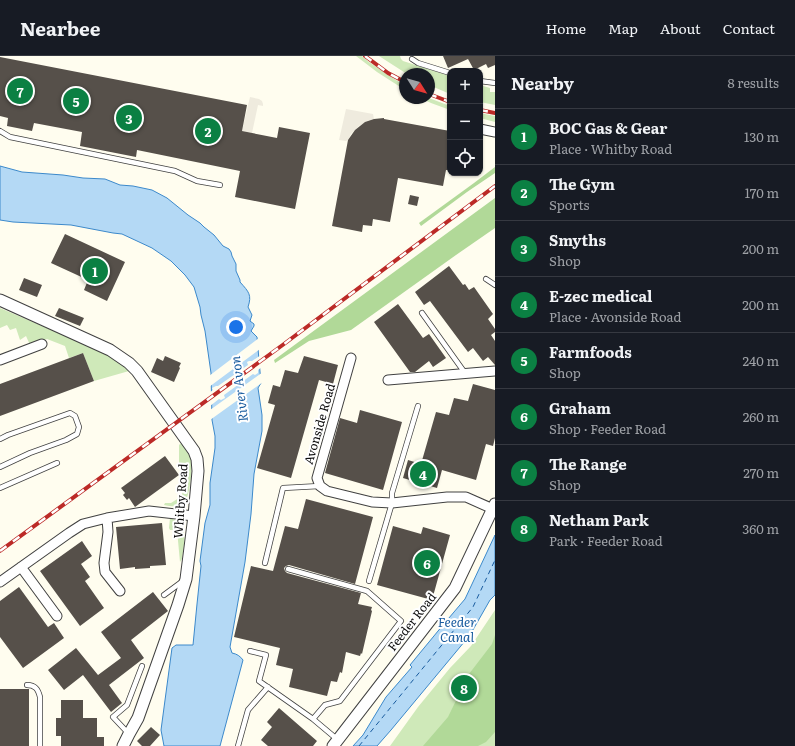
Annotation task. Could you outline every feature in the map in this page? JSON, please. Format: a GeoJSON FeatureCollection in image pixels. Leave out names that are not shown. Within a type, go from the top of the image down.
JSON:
{"type":"FeatureCollection","features":[{"type":"Feature","properties":{"kind":"street"},"geometry":{"type":"LineString","coordinates":[[483,130],[495,132]]}},
{"type":"Feature","properties":{"kind":"street","name":"Whitby Road"},"geometry":{"type":"LineString","coordinates":[[0,300],[110,350],[130,363],[194,451],[197,459],[198,471],[194,516],[186,578],[173,620],[138,718],[128,734],[123,746]]}},
{"type":"Feature","properties":{"kind":"street"},"geometry":{"type":"LineString","coordinates":[[0,360],[42,344]]}},
{"type":"Feature","properties":{"kind":"street","name":"Avonside Road"},"geometry":{"type":"LineString","coordinates":[[320,486],[317,478],[351,358]]}},
{"type":"Feature","properties":{"kind":"street"},"geometry":{"type":"LineString","coordinates":[[388,380],[495,371]]}},
{"type":"Feature","properties":{"kind":"street"},"geometry":{"type":"LineString","coordinates":[[320,486],[327,491],[372,502],[392,503],[448,494],[466,497],[494,506]]}},
{"type":"Feature","properties":{"kind":"street","name":"Feeder Road"},"geometry":{"type":"LineString","coordinates":[[335,743],[455,588],[494,506]]}},
{"type":"Feature","properties":{"kind":"street"},"geometry":{"type":"LineString","coordinates":[[0,582],[68,533],[83,524],[107,518],[149,512],[194,516]]}},
{"type":"Feature","properties":{"kind":"street"},"geometry":{"type":"LineString","coordinates":[[107,518],[108,532],[104,562],[105,572],[120,592]]}},
{"type":"Feature","properties":{"kind":"street"},"geometry":{"type":"LineString","coordinates":[[22,567],[57,616]]}},
{"type":"Feature","properties":{"kind":"lane"},"geometry":{"type":"LineString","coordinates":[[412,59],[418,63],[447,72]]}},
{"type":"Feature","properties":{"kind":"lane"},"geometry":{"type":"LineString","coordinates":[[483,81],[495,83]]}},
{"type":"Feature","properties":{"kind":"lane"},"geometry":{"type":"LineString","coordinates":[[0,131],[10,137],[175,171],[197,181],[220,186]]}},
{"type":"Feature","properties":{"kind":"lane"},"geometry":{"type":"LineString","coordinates":[[486,279],[495,285]]}},
{"type":"Feature","properties":{"kind":"lane"},"geometry":{"type":"LineString","coordinates":[[422,313],[465,373]]}},
{"type":"Feature","properties":{"kind":"lane"},"geometry":{"type":"LineString","coordinates":[[369,581],[392,503],[392,493],[418,406]]}},
{"type":"Feature","properties":{"kind":"lane"},"geometry":{"type":"LineString","coordinates":[[0,439],[70,413],[75,416],[79,426],[77,434],[66,440],[30,453],[0,467]]}},
{"type":"Feature","properties":{"kind":"lane"},"geometry":{"type":"LineString","coordinates":[[0,488],[57,463]]}},
{"type":"Feature","properties":{"kind":"lane"},"geometry":{"type":"LineString","coordinates":[[265,563],[283,488],[320,486]]}},
{"type":"Feature","properties":{"kind":"lane"},"geometry":{"type":"LineString","coordinates":[[288,569],[367,590],[401,622],[340,701],[326,706],[313,719]]}},
{"type":"Feature","properties":{"kind":"lane"},"geometry":{"type":"LineString","coordinates":[[164,595],[186,578]]}},
{"type":"Feature","properties":{"kind":"lane"},"geometry":{"type":"LineString","coordinates":[[250,651],[266,656],[259,681],[313,719],[335,743]]}},
{"type":"Feature","properties":{"kind":"lane"},"geometry":{"type":"LineString","coordinates":[[128,734],[113,717],[127,705],[142,666]]}},
{"type":"Feature","properties":{"kind":"lane"},"geometry":{"type":"LineString","coordinates":[[27,685],[32,685],[39,692],[40,746]]}},
{"type":"Feature","properties":{"kind":"lane"},"geometry":{"type":"LineString","coordinates":[[238,746],[248,710],[268,687]]}},
{"type":"Feature","properties":{"kind":"green space"},"geometry":{"type":"Polygon","coordinates":[[[356,56],[362,56],[399,82],[399,86],[356,56]]]}},
{"type":"Feature","properties":{"kind":"green space"},"geometry":{"type":"Polygon","coordinates":[[[379,56],[400,56],[403,61],[425,68],[399,68],[379,56]]]}},
{"type":"Feature","properties":{"kind":"green space"},"geometry":{"type":"Polygon","coordinates":[[[435,71],[447,75],[447,93],[435,88],[435,71]]]}},
{"type":"Feature","properties":{"kind":"green space"},"geometry":{"type":"Polygon","coordinates":[[[483,86],[490,88],[490,92],[495,92],[495,105],[483,103],[483,86]]]}},
{"type":"Feature","properties":{"kind":"green space"},"geometry":{"type":"Polygon","coordinates":[[[435,100],[447,105],[447,109],[434,104],[435,104],[435,100]]]}},
{"type":"Feature","properties":{"kind":"green space"},"geometry":{"type":"Polygon","coordinates":[[[483,114],[495,116],[495,122],[483,119],[483,114]]]}},
{"type":"Feature","properties":{"kind":"green space"},"geometry":{"type":"Polygon","coordinates":[[[495,167],[495,173],[421,226],[419,223],[495,167]]]}},
{"type":"Feature","properties":{"kind":"green space"},"geometry":{"type":"Polygon","coordinates":[[[495,198],[495,228],[351,330],[309,341],[275,363],[274,360],[495,198]]]}},
{"type":"Feature","properties":{"kind":"green space"},"geometry":{"type":"Polygon","coordinates":[[[0,308],[112,356],[121,362],[129,371],[94,381],[83,353],[69,358],[65,346],[47,339],[30,345],[26,336],[20,340],[16,328],[10,330],[7,325],[0,328],[0,308]]]}},
{"type":"Feature","properties":{"kind":"green space"},"geometry":{"type":"Polygon","coordinates":[[[182,442],[192,463],[187,496],[183,504],[179,506],[164,505],[165,503],[171,503],[182,496],[184,479],[179,465],[179,445],[182,442]]]}},
{"type":"Feature","properties":{"kind":"green space"},"geometry":{"type":"Polygon","coordinates":[[[170,518],[181,525],[183,530],[184,546],[182,559],[180,562],[177,530],[170,530],[170,518]]]}},
{"type":"Feature","properties":{"kind":"green space"},"geometry":{"type":"Polygon","coordinates":[[[495,610],[495,746],[390,746],[418,707],[450,668],[471,646],[495,610]]]}},
{"type":"Feature","properties":{"kind":"green space"},"geometry":{"type":"Polygon","coordinates":[[[495,635],[495,732],[486,742],[478,746],[423,746],[448,717],[469,674],[492,644],[495,635]]]}},
{"type":"Feature","properties":{"kind":"shaded area"},"geometry":{"type":"Polygon","coordinates":[[[250,97],[259,99],[263,104],[263,106],[258,105],[252,133],[242,131],[250,97]]]}},
{"type":"Feature","properties":{"kind":"shaded area"},"geometry":{"type":"Polygon","coordinates":[[[346,109],[373,114],[374,119],[359,126],[346,141],[339,140],[346,109]]]}},
{"type":"Feature","properties":{"kind":"water","name":"River Avon"},"geometry":{"type":"Polygon","coordinates":[[[0,166],[22,172],[105,179],[120,185],[152,190],[167,198],[200,223],[214,235],[223,246],[229,249],[236,264],[236,271],[240,282],[246,288],[250,296],[248,307],[252,315],[250,321],[254,324],[251,331],[257,337],[261,383],[258,388],[262,415],[262,431],[254,474],[245,562],[230,647],[232,653],[238,655],[243,660],[220,746],[164,746],[161,730],[172,648],[176,645],[193,645],[201,566],[200,561],[205,523],[210,505],[210,483],[215,448],[215,436],[212,420],[211,373],[205,331],[194,287],[185,275],[171,261],[152,248],[122,234],[71,225],[0,220],[0,166]]]}},
{"type":"Feature","properties":{"kind":"water","name":"Feeder Canal"},"geometry":{"type":"Polygon","coordinates":[[[495,535],[495,595],[490,600],[470,635],[377,746],[353,746],[363,735],[386,697],[412,667],[410,665],[465,599],[495,535]]]}},
{"type":"Feature","properties":{"kind":"pier"},"geometry":{"type":"Polygon","coordinates":[[[259,338],[260,349],[209,387],[209,376],[259,338]]]}},
{"type":"Feature","properties":{"kind":"pier"},"geometry":{"type":"Polygon","coordinates":[[[261,355],[262,367],[258,370],[258,373],[255,375],[253,374],[224,395],[225,398],[221,400],[219,399],[210,406],[209,393],[213,390],[212,388],[218,386],[248,365],[247,362],[252,361],[261,355]]]}},
{"type":"Feature","properties":{"kind":"pier"},"geometry":{"type":"Polygon","coordinates":[[[263,372],[263,382],[210,420],[210,410],[263,372]]]}},
{"type":"Feature","properties":{"kind":"building"},"geometry":{"type":"Polygon","coordinates":[[[443,56],[495,56],[495,65],[488,68],[486,64],[478,68],[473,68],[468,59],[448,68],[443,56]]]}},
{"type":"Feature","properties":{"kind":"building"},"geometry":{"type":"Polygon","coordinates":[[[0,57],[247,105],[242,131],[277,138],[279,127],[310,133],[295,209],[235,197],[240,171],[137,150],[136,157],[80,146],[82,132],[34,123],[32,131],[7,126],[8,118],[0,116],[0,57]]]}},
{"type":"Feature","properties":{"kind":"building"},"geometry":{"type":"Polygon","coordinates":[[[384,118],[447,130],[447,170],[443,186],[398,178],[390,222],[373,219],[372,226],[363,225],[362,232],[332,226],[348,140],[355,130],[365,122],[384,118]]]}},
{"type":"Feature","properties":{"kind":"building"},"geometry":{"type":"Polygon","coordinates":[[[410,195],[419,197],[417,206],[408,204],[410,195]]]}},
{"type":"Feature","properties":{"kind":"building"},"geometry":{"type":"Polygon","coordinates":[[[65,234],[125,262],[107,301],[84,290],[88,280],[51,263],[65,234]]]}},
{"type":"Feature","properties":{"kind":"building"},"geometry":{"type":"Polygon","coordinates":[[[449,266],[463,285],[465,284],[469,290],[474,287],[493,314],[488,319],[495,329],[495,332],[491,335],[495,341],[495,365],[488,357],[483,361],[473,348],[468,352],[430,301],[424,305],[415,292],[449,266]]]}},
{"type":"Feature","properties":{"kind":"building"},"geometry":{"type":"Polygon","coordinates":[[[24,278],[42,285],[37,297],[19,290],[24,278]]]}},
{"type":"Feature","properties":{"kind":"building"},"geometry":{"type":"Polygon","coordinates":[[[398,304],[423,338],[429,334],[446,358],[433,367],[429,361],[415,372],[410,372],[374,322],[398,304]]]}},
{"type":"Feature","properties":{"kind":"building"},"geometry":{"type":"Polygon","coordinates":[[[59,308],[84,318],[80,326],[55,316],[59,308]]]}},
{"type":"Feature","properties":{"kind":"building"},"geometry":{"type":"Polygon","coordinates":[[[83,353],[94,381],[0,416],[0,384],[83,353]]]}},
{"type":"Feature","properties":{"kind":"building"},"geometry":{"type":"Polygon","coordinates":[[[165,356],[181,363],[174,382],[151,372],[157,358],[163,361],[165,356]]]}},
{"type":"Feature","properties":{"kind":"building"},"geometry":{"type":"Polygon","coordinates":[[[304,356],[338,365],[333,384],[319,380],[291,478],[257,468],[275,405],[268,403],[273,385],[280,387],[285,370],[298,373],[304,356]]]}},
{"type":"Feature","properties":{"kind":"building"},"geometry":{"type":"Polygon","coordinates":[[[473,384],[495,390],[495,438],[493,446],[486,444],[476,480],[442,470],[437,488],[403,478],[408,460],[421,464],[436,412],[449,415],[454,398],[468,401],[473,384]]]}},
{"type":"Feature","properties":{"kind":"building"},"geometry":{"type":"Polygon","coordinates":[[[360,410],[402,422],[383,490],[325,473],[340,418],[357,423],[360,410]]]}},
{"type":"Feature","properties":{"kind":"building"},"geometry":{"type":"Polygon","coordinates":[[[165,456],[179,475],[135,507],[129,498],[127,500],[123,495],[125,493],[121,488],[165,456]]]}},
{"type":"Feature","properties":{"kind":"building"},"geometry":{"type":"Polygon","coordinates":[[[306,499],[373,517],[355,584],[289,565],[284,568],[287,573],[361,593],[358,604],[372,607],[362,654],[361,653],[360,656],[346,652],[342,673],[340,672],[337,682],[331,681],[327,696],[289,687],[293,669],[276,665],[280,648],[234,637],[251,566],[273,571],[285,526],[298,529],[306,499]]]}},
{"type":"Feature","properties":{"kind":"building"},"geometry":{"type":"Polygon","coordinates":[[[162,523],[166,565],[150,566],[150,568],[135,569],[135,567],[120,569],[116,527],[162,523]]]}},
{"type":"Feature","properties":{"kind":"building"},"geometry":{"type":"Polygon","coordinates":[[[393,526],[421,534],[423,527],[450,535],[432,600],[377,585],[393,526]]]}},
{"type":"Feature","properties":{"kind":"building"},"geometry":{"type":"Polygon","coordinates":[[[82,541],[92,556],[81,564],[90,577],[85,581],[104,608],[80,626],[40,571],[82,541]]]}},
{"type":"Feature","properties":{"kind":"building"},"geometry":{"type":"Polygon","coordinates":[[[19,587],[48,627],[54,623],[64,638],[23,668],[0,637],[0,601],[19,587]]]}},
{"type":"Feature","properties":{"kind":"building"},"geometry":{"type":"Polygon","coordinates":[[[153,592],[168,611],[131,640],[144,658],[109,685],[122,703],[111,712],[83,675],[64,690],[48,670],[76,648],[98,675],[121,658],[101,632],[153,592]]]}},
{"type":"Feature","properties":{"kind":"building"},"geometry":{"type":"Polygon","coordinates":[[[0,689],[29,689],[29,746],[0,746],[0,689]]]}},
{"type":"Feature","properties":{"kind":"building"},"geometry":{"type":"Polygon","coordinates":[[[61,700],[83,700],[83,718],[97,718],[97,737],[104,737],[104,746],[61,746],[61,736],[56,736],[56,718],[61,718],[61,700]]]}},
{"type":"Feature","properties":{"kind":"building"},"geometry":{"type":"Polygon","coordinates":[[[279,708],[317,741],[313,746],[268,746],[261,740],[272,727],[267,722],[279,708]]]}},
{"type":"Feature","properties":{"kind":"building"},"geometry":{"type":"Polygon","coordinates":[[[151,727],[160,735],[150,746],[142,746],[137,741],[151,727]]]}},
{"type":"Feature","properties":{"kind":"ferry route"},"geometry":{"type":"LineString","coordinates":[[359,746],[473,607],[495,560]]}},
{"type":"Feature","properties":{"kind":"railway"},"geometry":{"type":"LineString","coordinates":[[365,56],[388,73],[399,79]]}},
{"type":"Feature","properties":{"kind":"railway"},"geometry":{"type":"LineString","coordinates":[[435,96],[447,101]]}},
{"type":"Feature","properties":{"kind":"railway"},"geometry":{"type":"LineString","coordinates":[[483,111],[495,113]]}},
{"type":"Feature","properties":{"kind":"railway"},"geometry":{"type":"LineString","coordinates":[[0,551],[284,344],[495,186]]}},
{"type":"Feature","properties":{"kind":"place","name":"The Range"},"geometry":{"type":"Point","coordinates":[20,91]}},
{"type":"Feature","properties":{"kind":"place","name":"Farmfoods"},"geometry":{"type":"Point","coordinates":[76,101]}},
{"type":"Feature","properties":{"kind":"place","name":"Smyths"},"geometry":{"type":"Point","coordinates":[129,118]}},
{"type":"Feature","properties":{"kind":"place","name":"The Gym"},"geometry":{"type":"Point","coordinates":[208,131]}},
{"type":"Feature","properties":{"kind":"place","name":"BOC Gas & Gear"},"geometry":{"type":"Point","coordinates":[95,271]}},
{"type":"Feature","properties":{"kind":"place","name":"E-zec medical"},"geometry":{"type":"Point","coordinates":[423,474]}},
{"type":"Feature","properties":{"kind":"place","name":"Graham"},"geometry":{"type":"Point","coordinates":[427,563]}},
{"type":"Feature","properties":{"kind":"place","name":"Netham Park"},"geometry":{"type":"Point","coordinates":[464,688]}}]}
